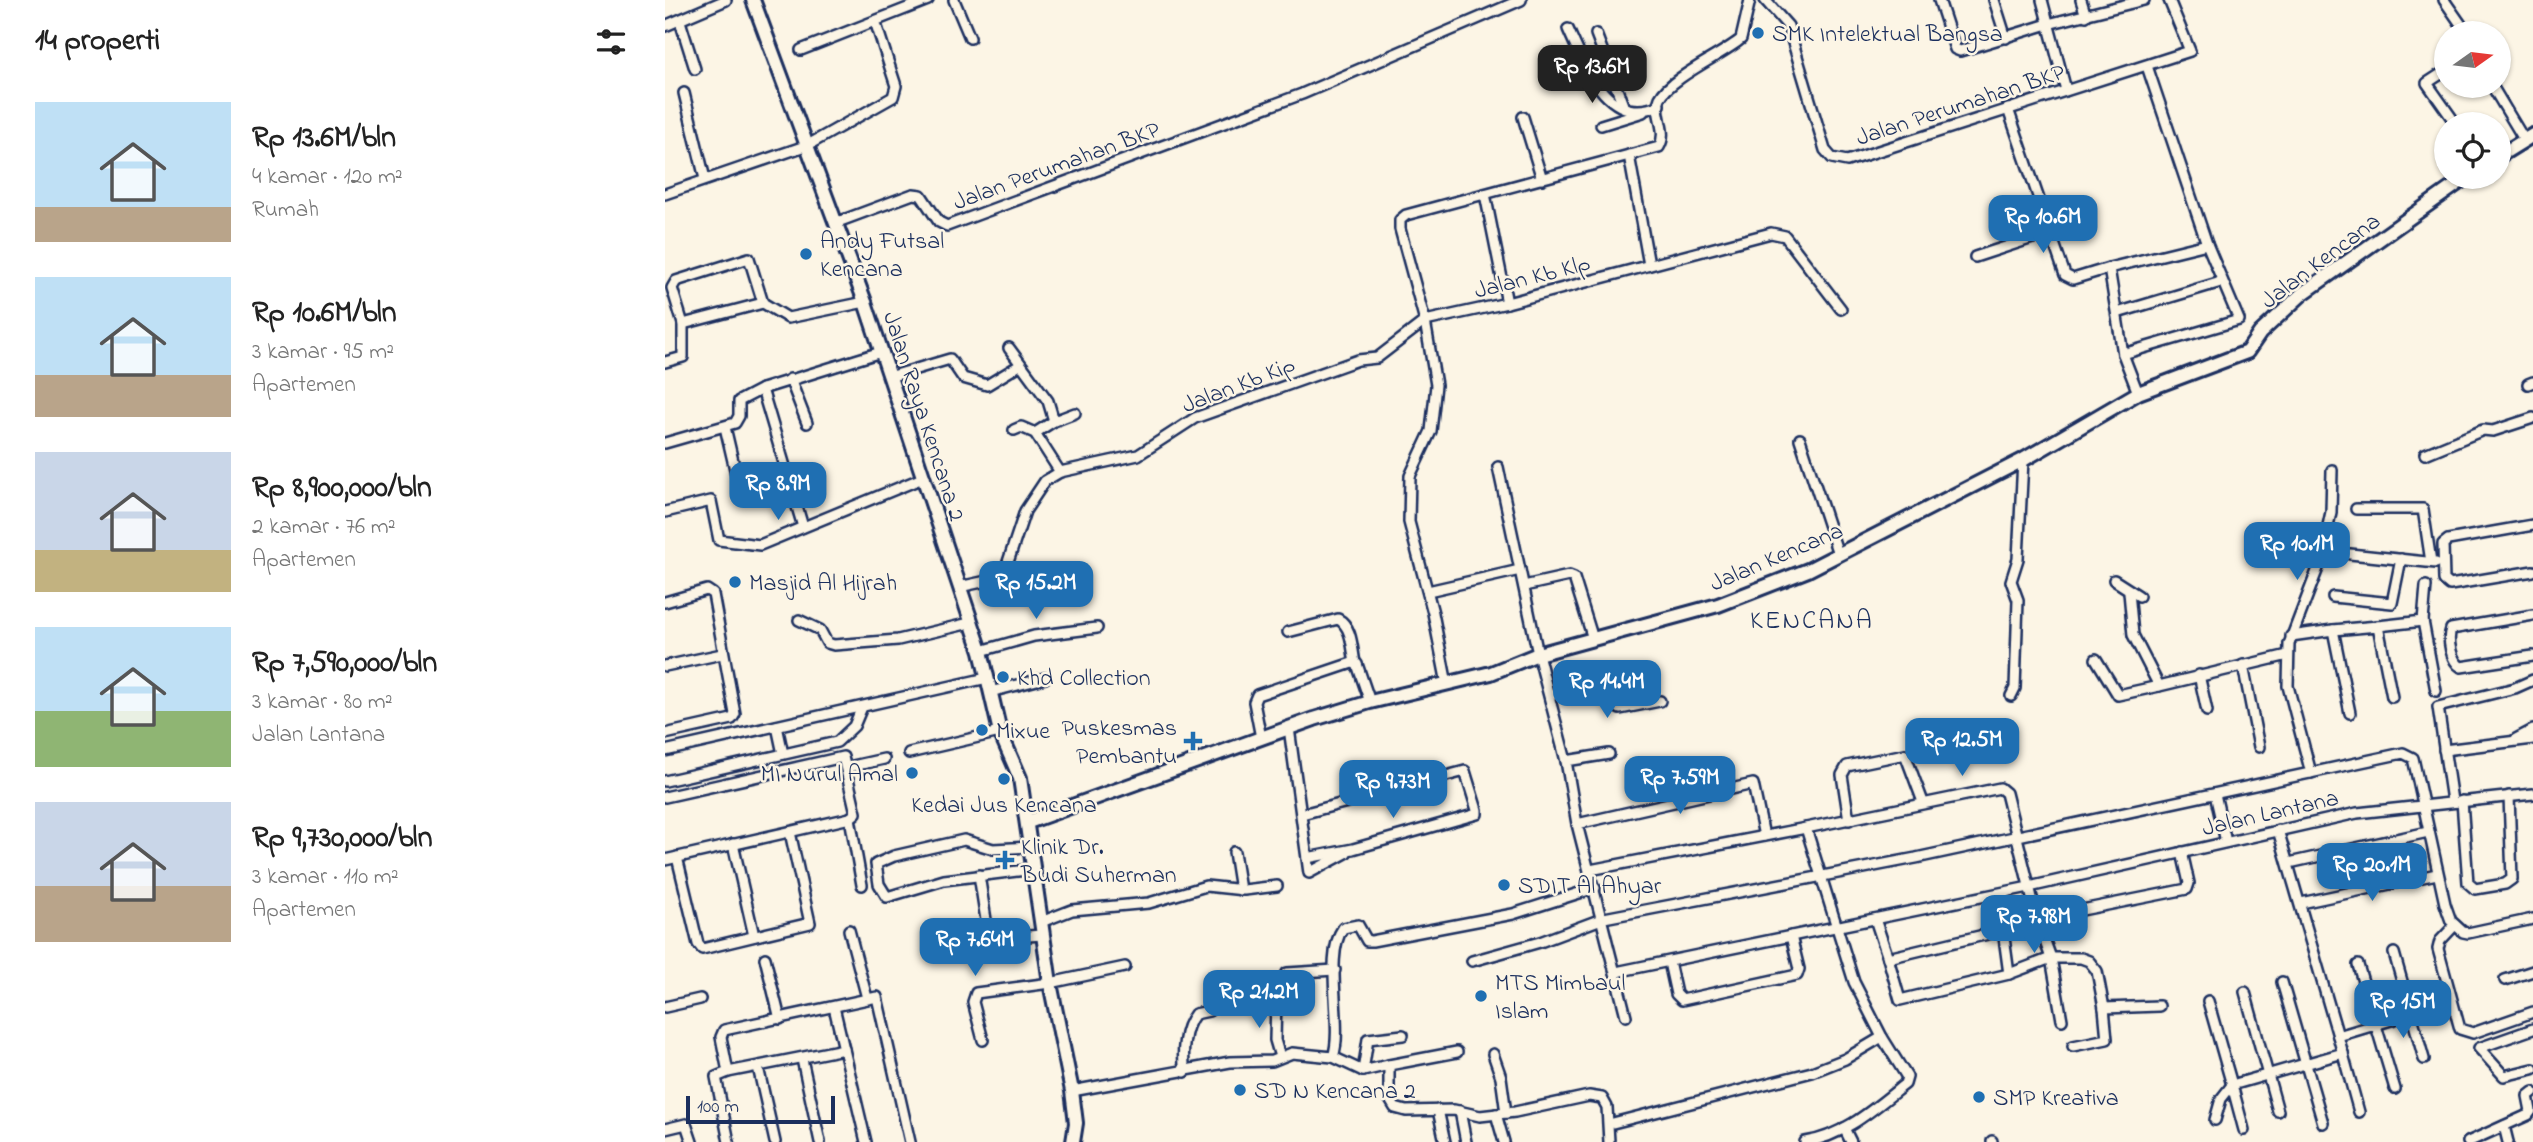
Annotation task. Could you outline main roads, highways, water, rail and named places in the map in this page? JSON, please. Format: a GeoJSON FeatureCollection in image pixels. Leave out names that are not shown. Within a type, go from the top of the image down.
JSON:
{"type":"FeatureCollection","features":[{"type":"Feature","properties":{"kind":"place","name":"SMK Intelektual Bangsa"},"geometry":{"type":"Point","coordinates":[1758,33]}},
{"type":"Feature","properties":{"kind":"place","name":"Andy Futsal Kencana"},"geometry":{"type":"Point","coordinates":[806,254]}},
{"type":"Feature","properties":{"kind":"place","name":"Masjid Al Hijrah"},"geometry":{"type":"Point","coordinates":[735,582]}},
{"type":"Feature","properties":{"kind":"place","name":"Khd Collection"},"geometry":{"type":"Point","coordinates":[1003,677]}},
{"type":"Feature","properties":{"kind":"place","name":"Mixue"},"geometry":{"type":"Point","coordinates":[982,730]}},
{"type":"Feature","properties":{"kind":"place","name":"Puskesmas Pembantu"},"geometry":{"type":"Point","coordinates":[1193,741]}},
{"type":"Feature","properties":{"kind":"place","name":"MI Nurul Amal"},"geometry":{"type":"Point","coordinates":[912,773]}},
{"type":"Feature","properties":{"kind":"place","name":"Kedai Jus Kencana"},"geometry":{"type":"Point","coordinates":[1004,779]}},
{"type":"Feature","properties":{"kind":"place","name":"Klinik Dr. Budi Suherman"},"geometry":{"type":"Point","coordinates":[1005,860]}},
{"type":"Feature","properties":{"kind":"place","name":"SDIT Al Ahyar"},"geometry":{"type":"Point","coordinates":[1504,885]}},
{"type":"Feature","properties":{"kind":"place","name":"MTS Mimbaul Islam"},"geometry":{"type":"Point","coordinates":[1481,996]}},
{"type":"Feature","properties":{"kind":"place","name":"SD N Kencana 2"},"geometry":{"type":"Point","coordinates":[1240,1090]}},
{"type":"Feature","properties":{"kind":"place","name":"SMP Kreativa"},"geometry":{"type":"Point","coordinates":[1979,1097]}},
{"type":"Feature","properties":{"kind":"district","name":"KENCANA"},"geometry":{"type":"Point","coordinates":[1812,619]}}]}
